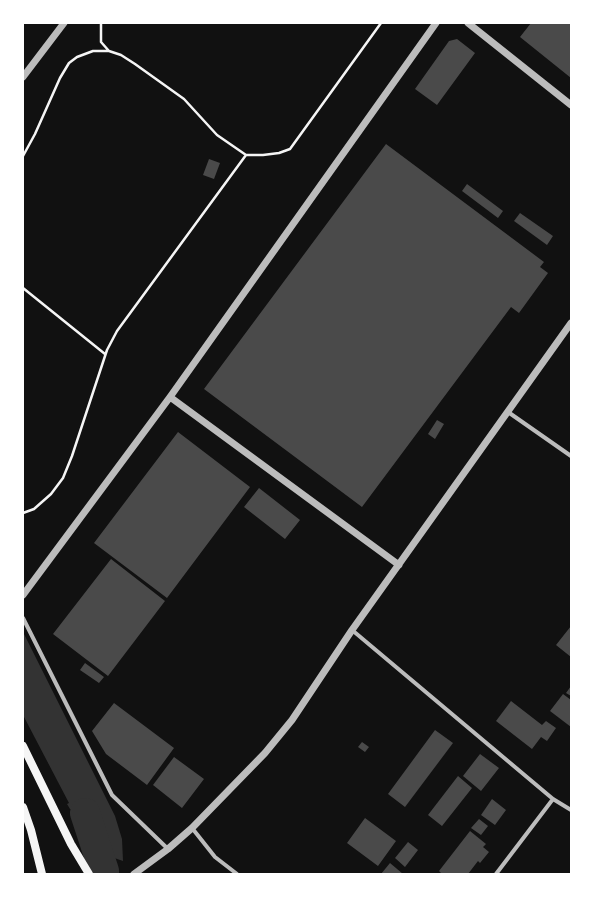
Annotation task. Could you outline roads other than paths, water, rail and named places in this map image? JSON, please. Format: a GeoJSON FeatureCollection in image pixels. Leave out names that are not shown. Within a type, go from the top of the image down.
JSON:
{"type":"FeatureCollection","features":[{"type":"Feature","properties":{"kind":"main road"},"geometry":{"type":"LineString","coordinates":[[23,746],[71,844],[89,874]]}},
{"type":"Feature","properties":{"kind":"main road"},"geometry":{"type":"LineString","coordinates":[[23,807],[31,830],[42,874]]}},
{"type":"Feature","properties":{"kind":"street"},"geometry":{"type":"LineString","coordinates":[[23,77],[64,23]]}},
{"type":"Feature","properties":{"kind":"street"},"geometry":{"type":"LineString","coordinates":[[23,595],[170,397],[436,23]]}},
{"type":"Feature","properties":{"kind":"street"},"geometry":{"type":"LineString","coordinates":[[468,23],[571,105]]}},
{"type":"Feature","properties":{"kind":"street"},"geometry":{"type":"LineString","coordinates":[[134,874],[168,849],[192,828],[265,753],[292,720],[352,630],[571,323]]}},
{"type":"Feature","properties":{"kind":"street"},"geometry":{"type":"LineString","coordinates":[[170,397],[399,565]]}},
{"type":"Feature","properties":{"kind":"street"},"geometry":{"type":"LineString","coordinates":[[508,412],[571,456]]}},
{"type":"Feature","properties":{"kind":"street"},"geometry":{"type":"LineString","coordinates":[[23,618],[112,795],[168,849]]}},
{"type":"Feature","properties":{"kind":"street"},"geometry":{"type":"LineString","coordinates":[[352,630],[553,798],[571,810]]}},
{"type":"Feature","properties":{"kind":"street"},"geometry":{"type":"LineString","coordinates":[[496,874],[553,798]]}},
{"type":"Feature","properties":{"kind":"street"},"geometry":{"type":"LineString","coordinates":[[192,828],[215,857],[237,874]]}},
{"type":"Feature","properties":{"kind":"waterway"},"geometry":{"type":"LineString","coordinates":[[85,813],[104,874]]}}]}
